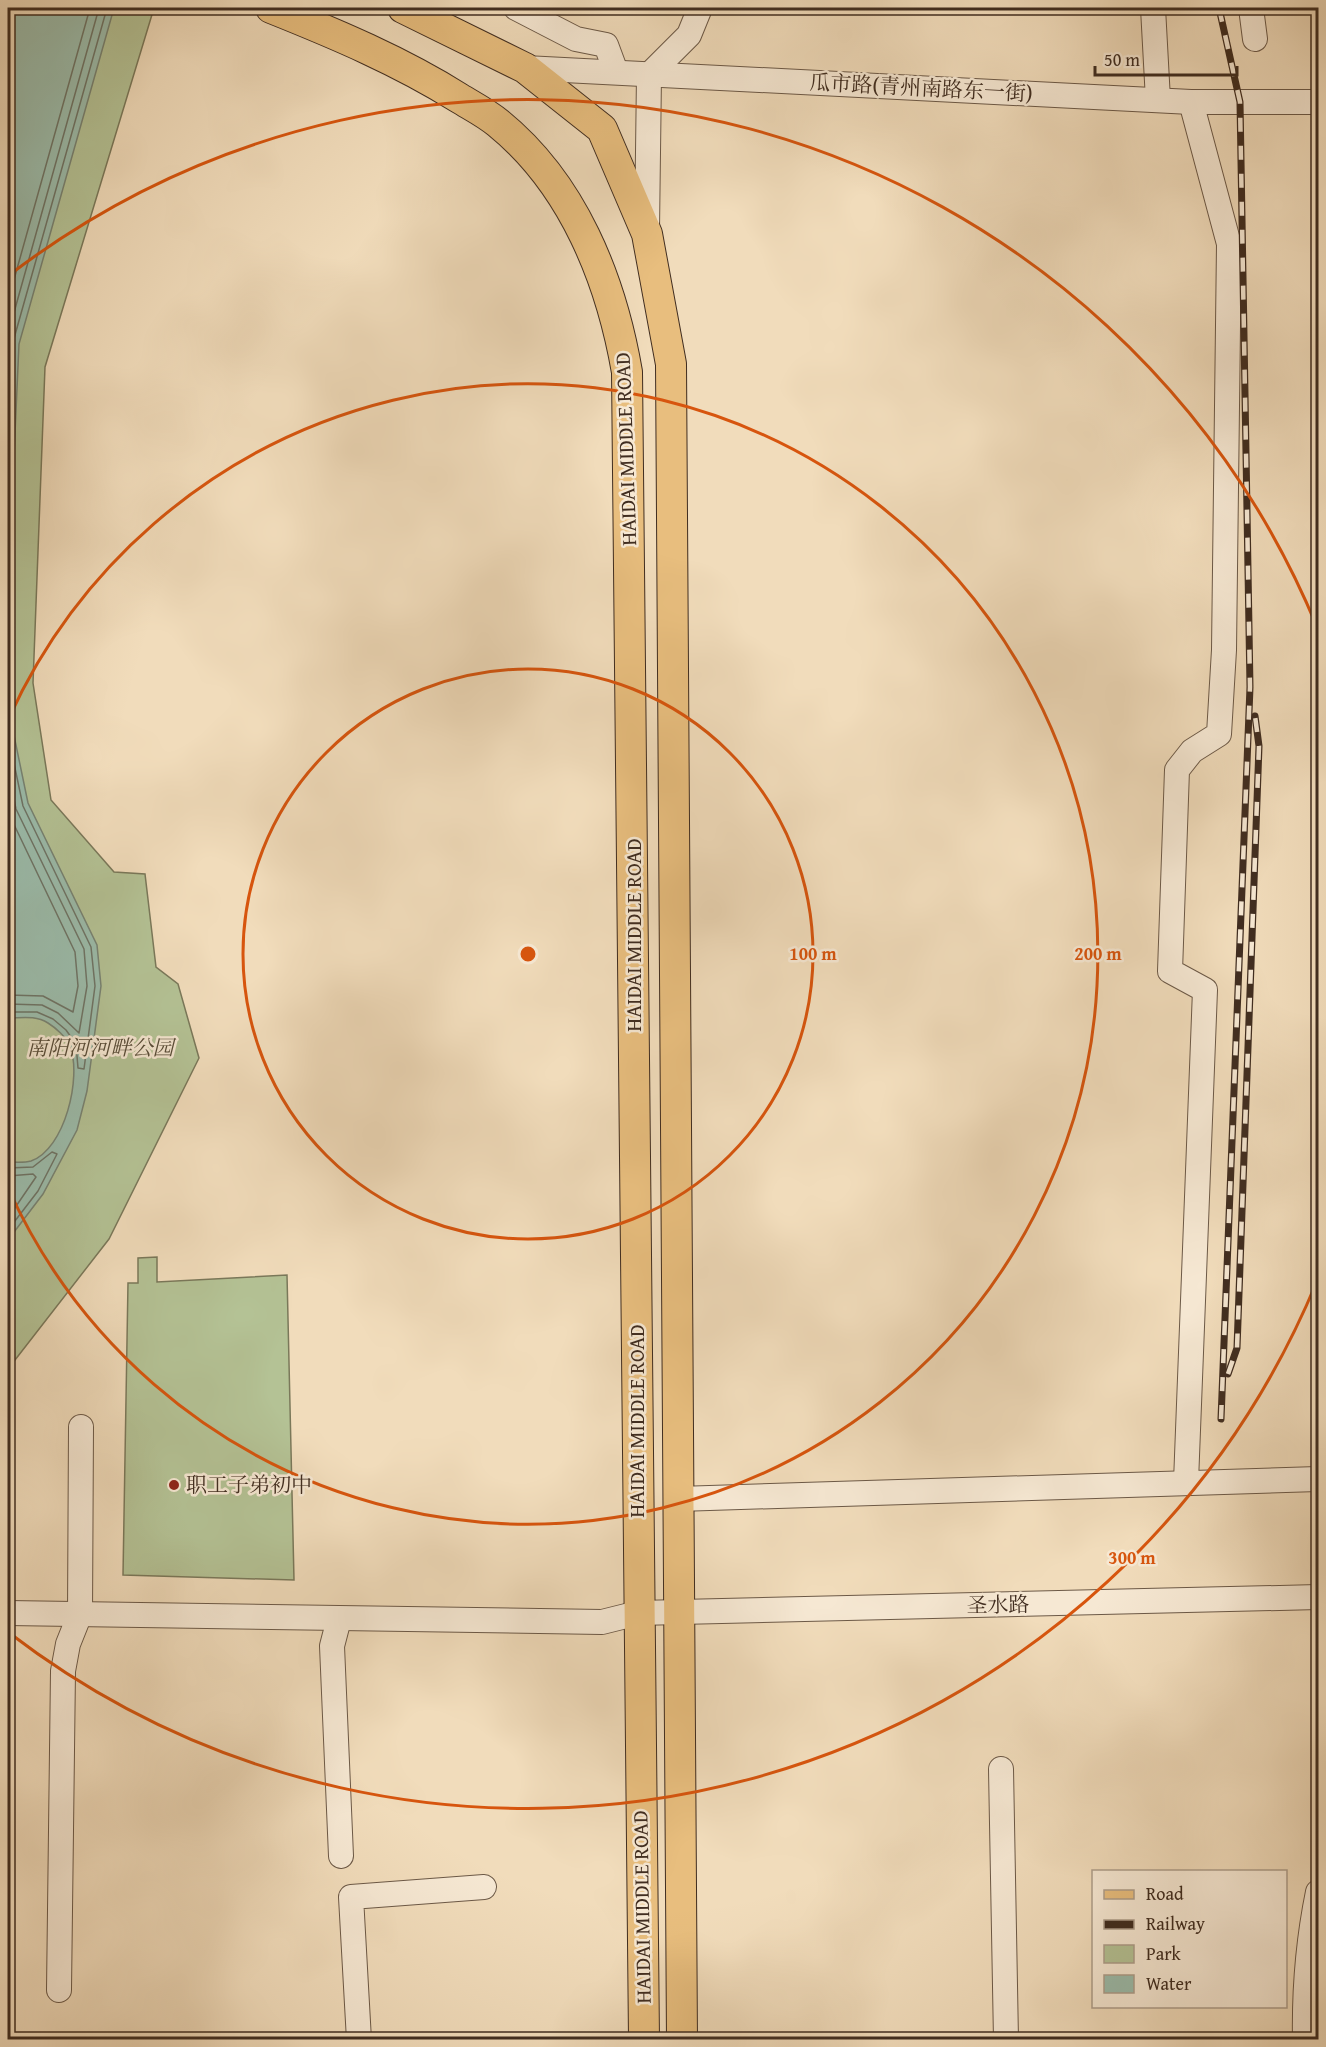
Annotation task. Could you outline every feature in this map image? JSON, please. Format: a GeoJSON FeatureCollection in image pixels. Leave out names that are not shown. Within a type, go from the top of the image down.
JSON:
{"type":"FeatureCollection","features":[{"type":"Feature","properties":{"kind":"main road","name":"HAIDAI MIDDLE ROAD"},"geometry":{"type":"LineString","coordinates":[[271,8],[349,39],[432,81],[497,123],[537,163],[584,234],[604,277],[623,348],[627,372],[634,811],[638,1613],[644,2040]]}},
{"type":"Feature","properties":{"kind":"main road","name":"HAIDAI MIDDLE ROAD"},"geometry":{"type":"LineString","coordinates":[[403,8],[525,68],[602,129],[647,234],[671,364],[682,2040]]}},
{"type":"Feature","properties":{"kind":"street"},"geometry":{"type":"LineString","coordinates":[[516,8],[576,39],[606,45],[616,72]]}},
{"type":"Feature","properties":{"kind":"street"},"geometry":{"type":"LineString","coordinates":[[647,234],[649,75],[689,35],[700,8]]}},
{"type":"Feature","properties":{"kind":"street"},"geometry":{"type":"LineString","coordinates":[[1154,8],[1158,100]]}},
{"type":"Feature","properties":{"kind":"street"},"geometry":{"type":"LineString","coordinates":[[1251,8],[1255,39]]}},
{"type":"Feature","properties":{"kind":"street","name":"瓜市路(青州南路东一街)"},"geometry":{"type":"LineString","coordinates":[[525,68],[1191,102],[1318,102]]}},
{"type":"Feature","properties":{"kind":"street"},"geometry":{"type":"LineString","coordinates":[[1186,1482],[1205,990],[1170,971],[1177,770],[1192,751],[1219,734],[1224,650],[1230,337],[1229,244],[1191,102]]}},
{"type":"Feature","properties":{"kind":"street"},"geometry":{"type":"LineString","coordinates":[[58,1990],[63,1671],[68,1644],[80,1614],[81,1427]]}},
{"type":"Feature","properties":{"kind":"street"},"geometry":{"type":"LineString","coordinates":[[678,1499],[1318,1479]]}},
{"type":"Feature","properties":{"kind":"street","name":"圣水路"},"geometry":{"type":"LineString","coordinates":[[8,1613],[602,1623],[638,1613],[1318,1597]]}},
{"type":"Feature","properties":{"kind":"street"},"geometry":{"type":"LineString","coordinates":[[339,1618],[332,1646],[341,1856]]}},
{"type":"Feature","properties":{"kind":"street"},"geometry":{"type":"LineString","coordinates":[[1001,1769],[1006,2040]]}},
{"type":"Feature","properties":{"kind":"street"},"geometry":{"type":"LineString","coordinates":[[359,2040],[351,1897],[484,1887]]}},
{"type":"Feature","properties":{"kind":"street"},"geometry":{"type":"LineString","coordinates":[[1305,2040],[1304,1992],[1311,1928],[1318,1892]]}},
{"type":"Feature","properties":{"kind":"green space","name":"南阳河河畔公园"},"geometry":{"type":"Polygon","coordinates":[[[8,8],[154,8],[45,367],[33,683],[51,800],[114,872],[145,874],[156,967],[178,984],[199,1058],[109,1239],[8,1369],[8,8]]]}},
{"type":"Feature","properties":{"kind":"green space"},"geometry":{"type":"Polygon","coordinates":[[[157,1257],[157,1282],[287,1275],[294,1580],[123,1575],[128,1283],[138,1283],[138,1258],[157,1257]]]}},
{"type":"Feature","properties":{"kind":"water"},"geometry":{"type":"Polygon","coordinates":[[[8,8],[114,8],[19,344],[8,589],[8,8]]]}},
{"type":"Feature","properties":{"kind":"water"},"geometry":{"type":"Polygon","coordinates":[[[8,675],[11,721],[28,803],[97,945],[101,986],[87,1091],[77,1130],[43,1194],[8,1240],[8,1162],[31,1161],[43,1154],[53,1142],[68,1111],[74,1075],[70,1046],[57,1030],[38,1019],[8,1018],[8,675]]]}},
{"type":"Feature","properties":{"kind":"railway"},"geometry":{"type":"LineString","coordinates":[[1219,8],[1240,102],[1250,687],[1221,1419]]}},
{"type":"Feature","properties":{"kind":"railway"},"geometry":{"type":"LineString","coordinates":[[1228,1374],[1237,1348],[1259,746],[1255,716]]}},
{"type":"Feature","properties":{"kind":"place","name":"职工子弟初中"},"geometry":{"type":"Point","coordinates":[174,1485]}}]}
